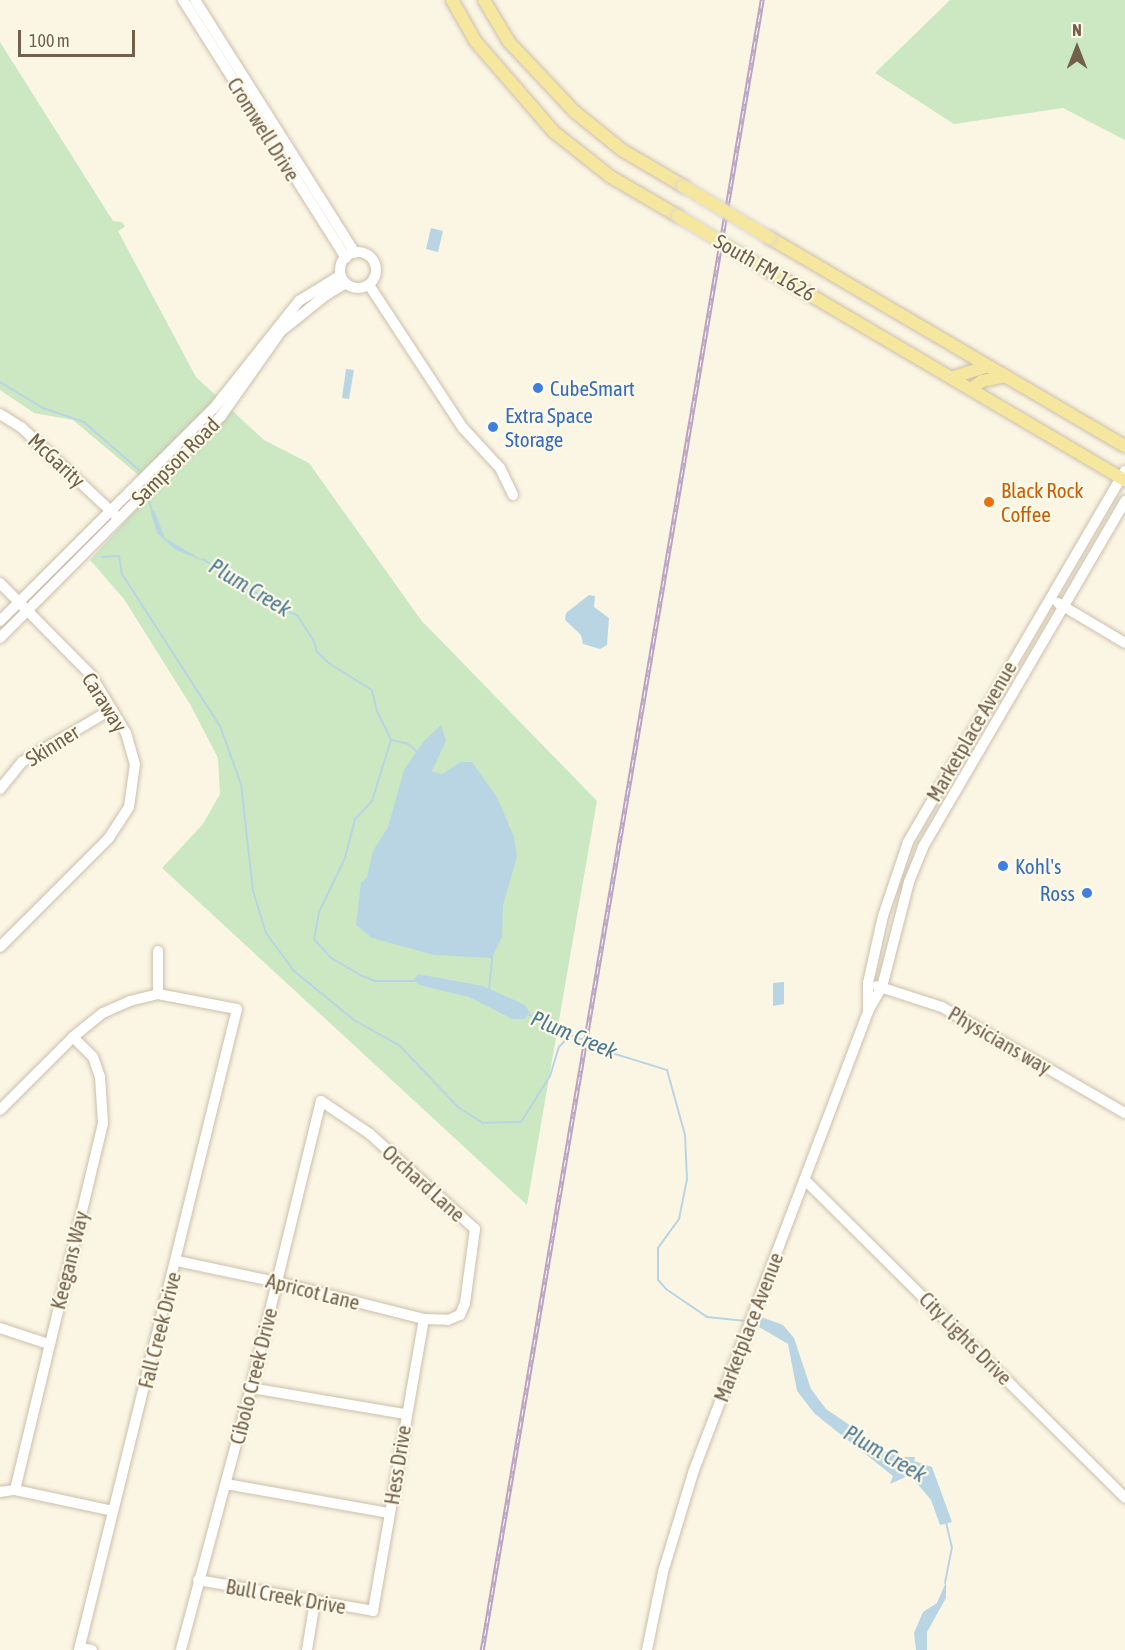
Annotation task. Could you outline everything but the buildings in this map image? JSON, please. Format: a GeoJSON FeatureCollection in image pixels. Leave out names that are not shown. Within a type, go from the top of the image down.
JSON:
{"type":"FeatureCollection","features":[{"type":"Feature","properties":{"kind":"main road","name":"South FM 1626"},"geometry":{"type":"LineString","coordinates":[[452,0],[484,51],[554,132],[611,177],[1123,476]]}},
{"type":"Feature","properties":{"kind":"main road","name":"South FM 1626"},"geometry":{"type":"LineString","coordinates":[[484,0],[509,42],[575,112],[622,150],[1125,446]]}},
{"type":"Feature","properties":{"kind":"main road"},"geometry":{"type":"LineString","coordinates":[[954,377],[988,366]]}},
{"type":"Feature","properties":{"kind":"main road"},"geometry":{"type":"LineString","coordinates":[[972,388],[982,381],[1005,376]]}},
{"type":"Feature","properties":{"kind":"street","name":"Cromwell Drive"},"geometry":{"type":"LineString","coordinates":[[183,0],[351,255]]}},
{"type":"Feature","properties":{"kind":"street","name":"Cromwell Drive"},"geometry":{"type":"LineString","coordinates":[[195,0],[351,255]]}},
{"type":"Feature","properties":{"kind":"street"},"geometry":{"type":"LineString","coordinates":[[351,255],[370,257],[376,266],[375,276],[369,285],[357,288],[344,279],[351,255]]}},
{"type":"Feature","properties":{"kind":"street","name":"Sampson Road"},"geometry":{"type":"LineString","coordinates":[[0,621],[22,605],[114,514],[213,409],[298,301],[344,279]]}},
{"type":"Feature","properties":{"kind":"street"},"geometry":{"type":"LineString","coordinates":[[369,285],[463,428],[500,468],[513,495]]}},
{"type":"Feature","properties":{"kind":"street","name":"McGarity"},"geometry":{"type":"LineString","coordinates":[[0,414],[21,427],[114,514]]}},
{"type":"Feature","properties":{"kind":"street","name":"Marketplace Avenue"},"geometry":{"type":"LineString","coordinates":[[868,1011],[868,983],[891,886],[908,842],[1049,598],[1123,476]]}},
{"type":"Feature","properties":{"kind":"street","name":"Marketplace Avenue"},"geometry":{"type":"LineString","coordinates":[[647,1650],[663,1572],[690,1482],[741,1341],[805,1180],[868,1011],[882,987],[909,882],[923,847],[1125,501]]}},
{"type":"Feature","properties":{"kind":"street","name":"Caraway"},"geometry":{"type":"LineString","coordinates":[[0,584],[91,675],[126,733],[135,764],[129,807],[109,838],[0,947]]}},
{"type":"Feature","properties":{"kind":"street"},"geometry":{"type":"LineString","coordinates":[[1049,598],[1125,643]]}},
{"type":"Feature","properties":{"kind":"street","name":"Sampson Road"},"geometry":{"type":"LineString","coordinates":[[0,638],[22,605]]}},
{"type":"Feature","properties":{"kind":"street","name":"Skinner"},"geometry":{"type":"LineString","coordinates":[[0,789],[22,762],[112,709]]}},
{"type":"Feature","properties":{"kind":"street"},"geometry":{"type":"LineString","coordinates":[[0,1110],[73,1037],[103,1013],[158,994],[158,951]]}},
{"type":"Feature","properties":{"kind":"street","name":"Physicians way"},"geometry":{"type":"LineString","coordinates":[[868,983],[942,1007],[1125,1113]]}},
{"type":"Feature","properties":{"kind":"street","name":"Fall Creek Drive"},"geometry":{"type":"LineString","coordinates":[[80,1649],[237,1009],[158,994]]}},
{"type":"Feature","properties":{"kind":"street","name":"Keegans Way"},"geometry":{"type":"LineString","coordinates":[[15,1490],[48,1344],[103,1124],[100,1077],[93,1057],[73,1037]]}},
{"type":"Feature","properties":{"kind":"street","name":"Cibolo Creek Drive"},"geometry":{"type":"LineString","coordinates":[[181,1650],[251,1388],[321,1101]]}},
{"type":"Feature","properties":{"kind":"street","name":"Orchard Lane"},"geometry":{"type":"LineString","coordinates":[[321,1101],[370,1134],[475,1229],[465,1303],[460,1315],[448,1320]]}},
{"type":"Feature","properties":{"kind":"street","name":"City Lights Drive"},"geometry":{"type":"LineString","coordinates":[[805,1180],[1123,1491]]}},
{"type":"Feature","properties":{"kind":"street","name":"Apricot Lane"},"geometry":{"type":"LineString","coordinates":[[177,1261],[277,1282],[424,1319],[448,1320]]}},
{"type":"Feature","properties":{"kind":"street","name":"Hess Drive"},"geometry":{"type":"LineString","coordinates":[[373,1611],[405,1414],[424,1319]]}},
{"type":"Feature","properties":{"kind":"street"},"geometry":{"type":"LineString","coordinates":[[0,1328],[48,1344]]}},
{"type":"Feature","properties":{"kind":"street"},"geometry":{"type":"LineString","coordinates":[[251,1388],[405,1414]]}},
{"type":"Feature","properties":{"kind":"street"},"geometry":{"type":"LineString","coordinates":[[226,1484],[389,1513]]}},
{"type":"Feature","properties":{"kind":"street"},"geometry":{"type":"LineString","coordinates":[[0,1492],[15,1490],[113,1511]]}},
{"type":"Feature","properties":{"kind":"street","name":"Bull Creek Drive"},"geometry":{"type":"LineString","coordinates":[[198,1580],[373,1611]]}},
{"type":"Feature","properties":{"kind":"street"},"geometry":{"type":"LineString","coordinates":[[307,1650],[315,1601]]}},
{"type":"Feature","properties":{"kind":"street"},"geometry":{"type":"LineString","coordinates":[[80,1649],[92,1650]]}},
{"type":"Feature","properties":{"kind":"green space"},"geometry":{"type":"Polygon","coordinates":[[[950,0],[1125,0],[1125,140],[1063,108],[954,124],[875,73],[950,0]]]}},
{"type":"Feature","properties":{"kind":"green space"},"geometry":{"type":"Polygon","coordinates":[[[0,42],[113,221],[122,222],[125,227],[118,231],[196,377],[264,440],[309,463],[421,620],[597,801],[527,1205],[162,868],[203,824],[220,794],[218,758],[191,706],[124,599],[90,560],[155,489],[73,420],[34,413],[0,390],[0,42]]]}},
{"type":"Feature","properties":{"kind":"water"},"geometry":{"type":"Polygon","coordinates":[[[431,228],[443,231],[438,252],[426,249],[431,228]]]}},
{"type":"Feature","properties":{"kind":"water"},"geometry":{"type":"Polygon","coordinates":[[[346,369],[354,370],[349,399],[342,398],[346,369]]]}},
{"type":"Feature","properties":{"kind":"water"},"geometry":{"type":"Polygon","coordinates":[[[154,510],[165,538],[204,561],[176,550],[158,534],[151,514],[154,510]]]}},
{"type":"Feature","properties":{"kind":"water"},"geometry":{"type":"Polygon","coordinates":[[[589,595],[595,596],[594,607],[609,618],[607,645],[600,649],[583,644],[581,635],[565,620],[566,613],[589,595]]]}},
{"type":"Feature","properties":{"kind":"water"},"geometry":{"type":"Polygon","coordinates":[[[441,725],[446,741],[432,771],[442,774],[460,762],[472,762],[497,797],[514,837],[517,857],[503,905],[502,937],[492,958],[434,955],[372,938],[356,925],[361,883],[367,877],[373,851],[388,827],[404,770],[424,741],[441,725]]]}},
{"type":"Feature","properties":{"kind":"water"},"geometry":{"type":"Polygon","coordinates":[[[418,974],[483,986],[525,1005],[530,1013],[524,1019],[512,1019],[469,997],[419,985],[414,980],[418,974]]]}},
{"type":"Feature","properties":{"kind":"water"},"geometry":{"type":"Polygon","coordinates":[[[784,982],[784,1004],[773,1006],[773,983],[784,982]]]}},
{"type":"Feature","properties":{"kind":"water"},"geometry":{"type":"Polygon","coordinates":[[[761,1317],[783,1325],[794,1338],[811,1389],[826,1409],[870,1439],[875,1448],[901,1457],[915,1457],[914,1461],[932,1467],[952,1522],[940,1525],[931,1500],[910,1475],[890,1484],[893,1476],[815,1414],[797,1391],[788,1344],[759,1327],[761,1317]]]}},
{"type":"Feature","properties":{"kind":"water"},"geometry":{"type":"Polygon","coordinates":[[[946,1582],[946,1598],[927,1632],[927,1650],[916,1650],[914,1633],[923,1612],[937,1603],[946,1582]]]}},
{"type":"Feature","properties":{"kind":"waterway","name":"Plum Creek"},"geometry":{"type":"LineString","coordinates":[[0,382],[43,408],[84,422],[140,471]]}},
{"type":"Feature","properties":{"kind":"waterway","name":"Plum Creek"},"geometry":{"type":"LineString","coordinates":[[148,497],[153,514]]}},
{"type":"Feature","properties":{"kind":"waterway"},"geometry":{"type":"LineString","coordinates":[[102,557],[119,556],[122,574],[220,726],[241,784],[253,891],[266,933],[294,971],[354,1020],[399,1045],[458,1107],[483,1123],[521,1122],[550,1076],[559,1047],[570,1035]]}},
{"type":"Feature","properties":{"kind":"waterway","name":"Plum Creek"},"geometry":{"type":"LineString","coordinates":[[203,559],[244,588],[270,598],[282,609],[297,615],[314,641],[317,652],[330,664],[372,690],[377,711],[391,740],[372,801],[355,819],[345,858],[319,912],[314,939],[331,958],[360,975],[375,981],[416,981]]}},
{"type":"Feature","properties":{"kind":"waterway"},"geometry":{"type":"LineString","coordinates":[[391,740],[408,744],[416,751]]}},
{"type":"Feature","properties":{"kind":"waterway"},"geometry":{"type":"LineString","coordinates":[[489,989],[492,958]]}},
{"type":"Feature","properties":{"kind":"waterway","name":"Plum Creek"},"geometry":{"type":"LineString","coordinates":[[528,1014],[575,1037],[608,1047],[612,1053],[667,1070],[685,1135],[687,1179],[679,1219],[658,1248],[658,1280],[666,1289],[707,1317],[746,1321]]}},
{"type":"Feature","properties":{"kind":"waterway","name":"Plum Creek"},"geometry":{"type":"LineString","coordinates":[[945,1583],[952,1548],[946,1523]]}},
{"type":"Feature","properties":{"kind":"railway"},"geometry":{"type":"LineString","coordinates":[[482,1650],[762,0]]}},
{"type":"Feature","properties":{"kind":"place","name":"CubeSmart"},"geometry":{"type":"Point","coordinates":[538,388]}},
{"type":"Feature","properties":{"kind":"place","name":"Extra Space Storage"},"geometry":{"type":"Point","coordinates":[493,427]}},
{"type":"Feature","properties":{"kind":"place","name":"Black Rock Coffee"},"geometry":{"type":"Point","coordinates":[989,502]}},
{"type":"Feature","properties":{"kind":"place","name":"Kohl's"},"geometry":{"type":"Point","coordinates":[1003,866]}},
{"type":"Feature","properties":{"kind":"place","name":"Ross"},"geometry":{"type":"Point","coordinates":[1087,893]}}]}
